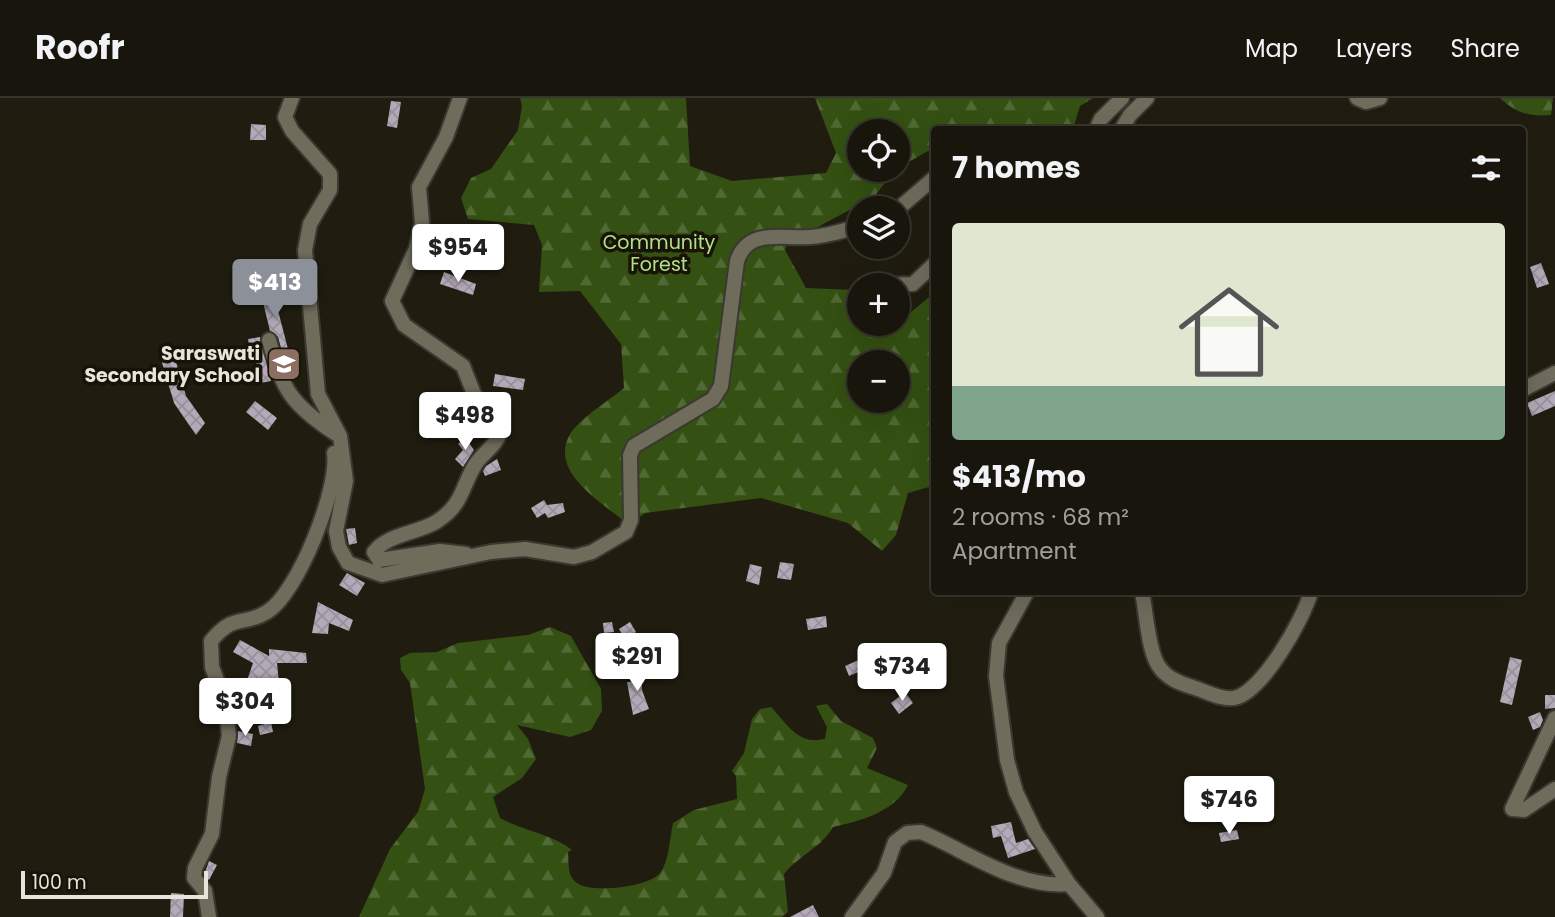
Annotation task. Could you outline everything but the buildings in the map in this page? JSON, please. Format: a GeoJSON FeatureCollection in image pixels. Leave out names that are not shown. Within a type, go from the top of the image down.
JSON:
{"type":"FeatureCollection","features":[{"type":"Feature","properties":{"kind":"street"},"geometry":{"type":"LineString","coordinates":[[292,98],[285,117],[292,131],[330,174],[330,190],[310,225],[305,250],[318,394],[335,433],[346,481],[336,531],[339,547],[348,563],[382,575],[474,556],[525,549],[574,557],[592,552],[626,532],[631,520],[630,455],[635,446],[713,399],[721,386],[741,248],[754,239],[770,236],[812,237],[847,229]]}},
{"type":"Feature","properties":{"kind":"street"},"geometry":{"type":"LineString","coordinates":[[460,98],[446,137],[419,187],[422,223],[416,249],[392,301],[404,325],[463,366],[474,394],[500,431],[498,441],[474,467],[461,499],[452,509],[435,522],[383,543],[374,552],[379,560],[440,551],[474,556]]}},
{"type":"Feature","properties":{"kind":"street"},"geometry":{"type":"LineString","coordinates":[[1098,126],[1101,119],[1122,98]]}},
{"type":"Feature","properties":{"kind":"street"},"geometry":{"type":"LineString","coordinates":[[1123,126],[1147,98]]}},
{"type":"Feature","properties":{"kind":"street"},"geometry":{"type":"LineString","coordinates":[[1357,98],[1366,102],[1380,98]]}},
{"type":"Feature","properties":{"kind":"street"},"geometry":{"type":"LineString","coordinates":[[910,199],[931,181]]}},
{"type":"Feature","properties":{"kind":"street"},"geometry":{"type":"LineString","coordinates":[[910,284],[931,267]]}},
{"type":"Feature","properties":{"kind":"street"},"geometry":{"type":"LineString","coordinates":[[269,340],[279,379],[300,409],[335,433]]}},
{"type":"Feature","properties":{"kind":"street"},"geometry":{"type":"LineString","coordinates":[[1526,388],[1555,373]]}},
{"type":"Feature","properties":{"kind":"street"},"geometry":{"type":"LineString","coordinates":[[209,917],[205,891],[194,878],[195,868],[212,834],[219,777],[229,736],[226,705],[212,667],[211,640],[224,625],[266,613],[288,592],[315,539],[334,481],[335,433]]}},
{"type":"Feature","properties":{"kind":"street"},"geometry":{"type":"LineString","coordinates":[[1025,595],[999,643],[996,676],[1007,760],[1021,802],[1069,884],[1097,917]]}},
{"type":"Feature","properties":{"kind":"street"},"geometry":{"type":"LineString","coordinates":[[1143,595],[1156,663],[1166,675],[1178,682],[1227,698],[1237,698],[1247,692],[1283,651],[1310,595]]}},
{"type":"Feature","properties":{"kind":"street"},"geometry":{"type":"LineString","coordinates":[[1555,718],[1512,809],[1524,810],[1555,789]]}},
{"type":"Feature","properties":{"kind":"street"},"geometry":{"type":"LineString","coordinates":[[852,917],[884,873],[895,842],[907,832],[921,832],[1009,873],[1050,886],[1069,884]]}},
{"type":"Feature","properties":{"kind":"green space","name":"Community Forest"},"geometry":{"type":"Polygon","coordinates":[[[520,98],[686,98],[690,166],[732,181],[826,173],[836,153],[815,98],[1093,98],[1080,106],[1074,126],[931,126],[931,152],[928,151],[910,161],[910,119],[847,119],[847,182],[886,182],[875,196],[847,196],[847,211],[812,230],[790,234],[785,250],[806,288],[847,290],[847,336],[910,336],[910,313],[931,295],[931,488],[908,493],[896,535],[882,551],[848,523],[761,498],[645,513],[629,525],[593,497],[572,474],[566,462],[565,448],[574,428],[624,388],[621,344],[580,291],[539,292],[542,245],[534,225],[468,219],[461,198],[471,178],[491,169],[518,130],[522,106],[520,98]]]}},
{"type":"Feature","properties":{"kind":"green space"},"geometry":{"type":"Polygon","coordinates":[[[1500,98],[1553,98],[1551,115],[1523,113],[1500,98]]]}},
{"type":"Feature","properties":{"kind":"green space"},"geometry":{"type":"Polygon","coordinates":[[[550,627],[571,636],[601,689],[602,711],[591,730],[570,737],[517,725],[528,739],[536,759],[522,778],[493,797],[500,818],[556,840],[572,850],[568,852],[570,873],[577,883],[595,888],[621,887],[646,882],[661,872],[666,861],[673,823],[694,810],[737,799],[736,776],[732,771],[744,753],[752,719],[760,709],[771,707],[794,732],[816,740],[825,739],[827,727],[816,706],[827,704],[841,721],[873,738],[877,748],[867,768],[908,785],[886,809],[833,827],[823,840],[784,874],[788,912],[782,917],[359,917],[390,849],[418,812],[425,789],[410,683],[401,670],[400,658],[410,653],[437,652],[458,643],[528,635],[550,627]]]}},
{"type":"Feature","properties":{"kind":"place","name":"Saraswati Secondary School"},"geometry":{"type":"Point","coordinates":[284,364]}}]}
